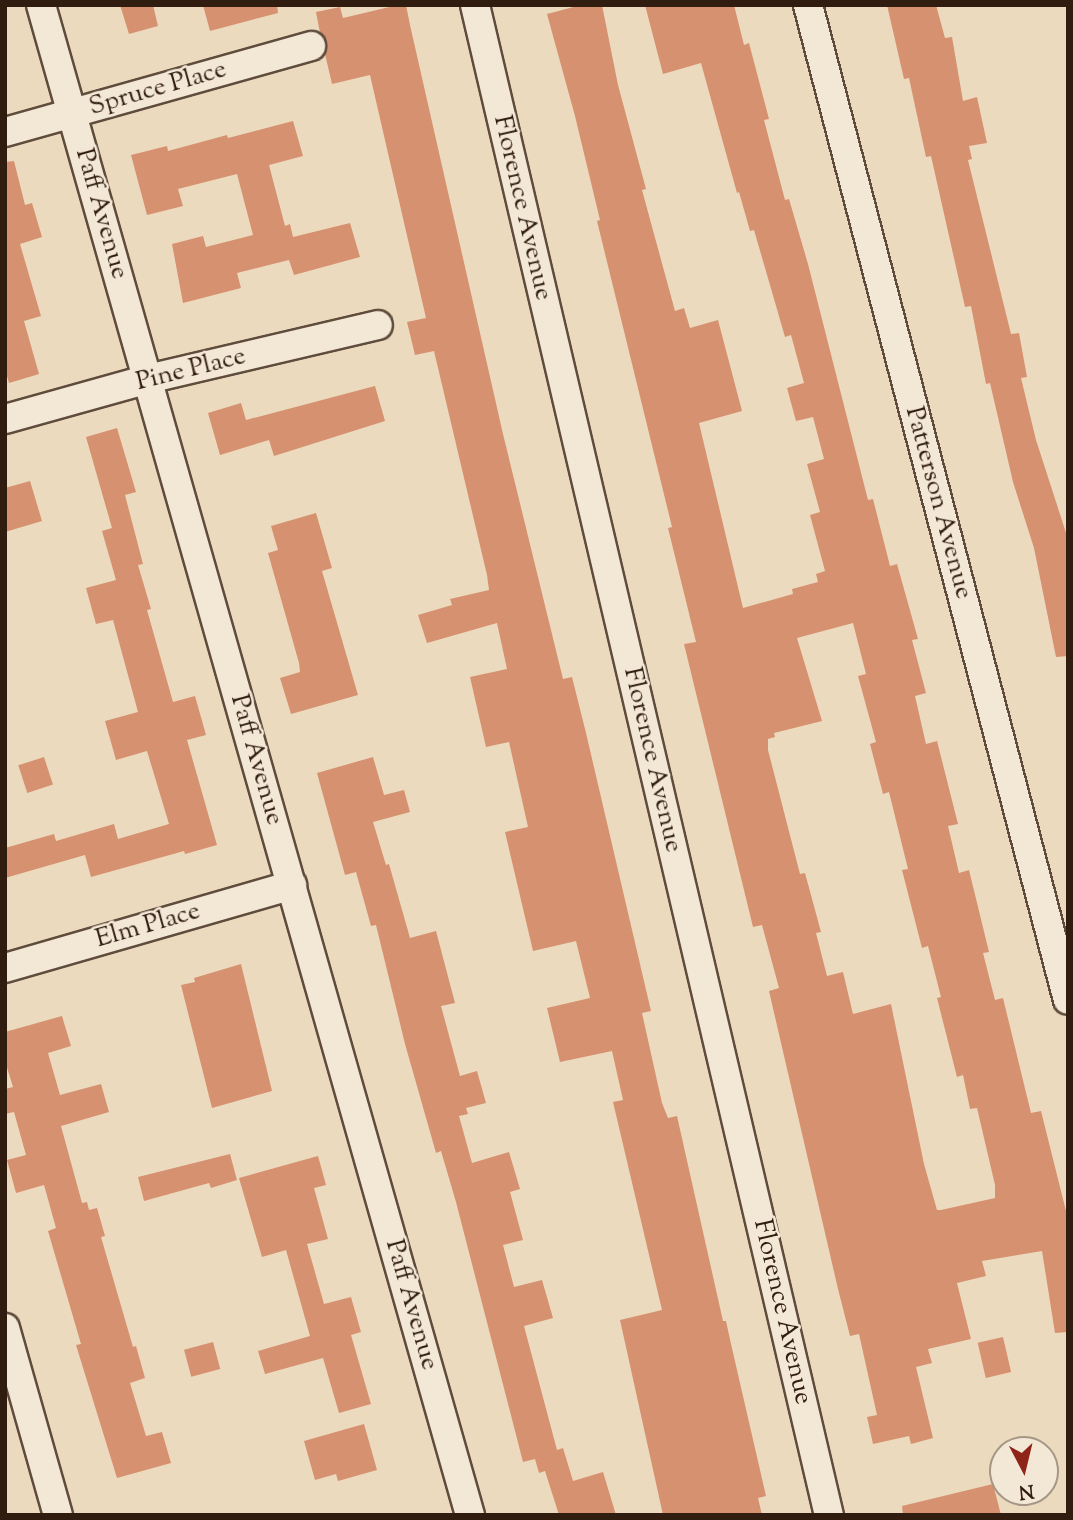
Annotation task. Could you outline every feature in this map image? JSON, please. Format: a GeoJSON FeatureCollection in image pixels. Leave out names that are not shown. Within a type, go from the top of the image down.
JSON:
{"type":"FeatureCollection","features":[{"type":"Feature","properties":{"kind":"street","name":"Paff Avenue"},"geometry":{"type":"LineString","coordinates":[[41,5],[470,1515]]}},
{"type":"Feature","properties":{"kind":"street","name":"Florence Avenue"},"geometry":{"type":"LineString","coordinates":[[475,5],[829,1515]]}},
{"type":"Feature","properties":{"kind":"street","name":"Patterson Avenue"},"geometry":{"type":"LineString","coordinates":[[808,5],[1068,1000]]}},
{"type":"Feature","properties":{"kind":"street","name":"Spruce Place"},"geometry":{"type":"LineString","coordinates":[[5,132],[311,46]]}},
{"type":"Feature","properties":{"kind":"street","name":"Pine Place"},"geometry":{"type":"LineString","coordinates":[[5,419],[148,379],[378,325]]}},
{"type":"Feature","properties":{"kind":"street","name":"Elm Place"},"geometry":{"type":"LineString","coordinates":[[5,968],[292,885]]}},
{"type":"Feature","properties":{"kind":"street"},"geometry":{"type":"LineString","coordinates":[[5,1328],[58,1515]]}},
{"type":"Feature","properties":{"kind":"building"},"geometry":{"type":"Polygon","coordinates":[[[120,5],[153,5],[158,26],[129,34],[120,5]]]}},
{"type":"Feature","properties":{"kind":"building"},"geometry":{"type":"Polygon","coordinates":[[[203,5],[277,5],[278,13],[210,31],[203,5]]]}},
{"type":"Feature","properties":{"kind":"building"},"geometry":{"type":"Polygon","coordinates":[[[406,5],[503,434],[563,679],[572,677],[586,733],[651,1011],[642,1013],[662,1103],[668,1118],[677,1116],[766,1496],[758,1498],[762,1515],[663,1515],[620,1320],[662,1310],[613,1102],[623,1100],[612,1051],[560,1062],[547,1008],[590,998],[576,941],[533,951],[505,832],[528,827],[509,742],[486,747],[470,677],[507,669],[497,623],[427,643],[418,615],[452,605],[450,599],[489,590],[487,575],[434,351],[415,355],[407,322],[426,318],[370,75],[332,84],[325,54],[327,42],[320,33],[316,12],[340,7],[343,18],[406,5]]]}},
{"type":"Feature","properties":{"kind":"building"},"geometry":{"type":"Polygon","coordinates":[[[581,5],[602,5],[618,85],[646,189],[642,190],[675,311],[684,308],[690,328],[718,320],[742,411],[699,423],[743,608],[793,594],[792,589],[818,582],[816,574],[825,571],[810,515],[820,512],[807,464],[824,459],[813,417],[796,421],[787,388],[804,383],[791,335],[785,337],[754,230],[750,231],[739,192],[737,193],[701,63],[663,74],[645,5],[734,5],[744,45],[749,43],[769,119],[764,120],[785,200],[789,199],[808,264],[868,500],[873,499],[890,566],[897,564],[918,639],[912,640],[926,693],[915,696],[926,744],[937,741],[958,824],[948,826],[959,873],[969,870],[989,952],[983,953],[995,1000],[1003,998],[1031,1113],[1041,1111],[1068,1219],[1068,1332],[1055,1333],[1042,1251],[982,1261],[986,1276],[957,1283],[971,1339],[928,1349],[932,1363],[916,1367],[933,1438],[911,1444],[909,1436],[873,1444],[867,1417],[877,1415],[859,1334],[850,1336],[838,1289],[769,991],[779,988],[762,925],[753,927],[684,644],[696,642],[668,528],[672,527],[597,221],[600,220],[575,116],[547,14],[581,5]],[[853,623],[797,638],[822,721],[774,733],[775,737],[768,739],[768,750],[800,874],[805,873],[821,932],[816,933],[827,976],[843,972],[853,1014],[891,1004],[924,1164],[937,1210],[941,1210],[995,1198],[995,1185],[977,1108],[970,1109],[963,1075],[957,1077],[937,998],[941,997],[928,946],[922,948],[902,870],[908,869],[889,792],[883,794],[870,744],[876,742],[858,676],[866,674],[853,623]]]}},
{"type":"Feature","properties":{"kind":"building"},"geometry":{"type":"Polygon","coordinates":[[[887,5],[936,5],[945,38],[952,37],[963,101],[977,97],[987,143],[969,146],[972,159],[968,160],[1011,334],[1019,333],[1027,377],[1021,378],[1036,440],[1068,539],[1068,656],[1056,657],[1034,548],[1013,482],[990,383],[986,384],[971,306],[965,307],[931,156],[926,157],[909,78],[904,79],[887,5]]]}},
{"type":"Feature","properties":{"kind":"building"},"geometry":{"type":"Polygon","coordinates":[[[293,121],[303,156],[269,165],[285,226],[290,224],[293,237],[350,223],[360,257],[294,275],[289,260],[237,273],[241,288],[183,303],[172,244],[203,236],[206,247],[253,235],[237,174],[178,189],[183,206],[147,215],[131,155],[167,146],[168,151],[293,121]]]}},
{"type":"Feature","properties":{"kind":"building"},"geometry":{"type":"Polygon","coordinates":[[[14,161],[25,205],[32,203],[42,237],[20,244],[41,316],[24,321],[39,374],[9,383],[5,369],[5,162],[14,161]]]}},
{"type":"Feature","properties":{"kind":"building"},"geometry":{"type":"Polygon","coordinates":[[[375,386],[385,421],[274,456],[269,440],[220,455],[208,413],[241,403],[246,420],[375,386]]]}},
{"type":"Feature","properties":{"kind":"building"},"geometry":{"type":"Polygon","coordinates":[[[117,428],[136,492],[125,495],[143,564],[138,565],[151,609],[147,610],[173,702],[195,696],[206,735],[187,740],[217,845],[185,854],[184,851],[91,877],[85,855],[5,878],[5,848],[54,834],[56,841],[114,824],[118,839],[169,824],[147,751],[116,760],[105,721],[138,712],[113,620],[96,624],[86,588],[116,580],[102,531],[112,528],[86,437],[117,428]]]}},
{"type":"Feature","properties":{"kind":"building"},"geometry":{"type":"Polygon","coordinates":[[[30,481],[42,521],[5,532],[5,488],[30,481]]]}},
{"type":"Feature","properties":{"kind":"building"},"geometry":{"type":"Polygon","coordinates":[[[316,513],[332,568],[322,571],[358,695],[291,714],[280,678],[300,672],[268,553],[278,550],[271,526],[316,513]]]}},
{"type":"Feature","properties":{"kind":"building"},"geometry":{"type":"Polygon","coordinates":[[[44,757],[53,785],[27,793],[18,765],[44,757]]]}},
{"type":"Feature","properties":{"kind":"building"},"geometry":{"type":"Polygon","coordinates":[[[373,757],[384,795],[404,790],[410,812],[373,822],[386,865],[389,864],[410,938],[436,931],[455,1003],[441,1006],[460,1076],[477,1071],[486,1103],[466,1108],[468,1114],[459,1116],[472,1163],[509,1152],[520,1189],[510,1192],[523,1240],[503,1245],[514,1287],[542,1280],[553,1318],[524,1326],[557,1450],[563,1448],[573,1481],[603,1472],[616,1515],[559,1515],[545,1471],[539,1473],[535,1459],[523,1462],[456,1202],[441,1151],[436,1153],[405,1044],[376,925],[371,926],[356,872],[345,875],[317,773],[373,757]]]}},
{"type":"Feature","properties":{"kind":"building"},"geometry":{"type":"Polygon","coordinates":[[[241,964],[272,1091],[212,1108],[181,985],[195,982],[194,978],[241,964]]]}},
{"type":"Feature","properties":{"kind":"building"},"geometry":{"type":"Polygon","coordinates":[[[62,1016],[71,1046],[48,1053],[60,1095],[101,1084],[109,1112],[61,1126],[82,1203],[87,1202],[89,1210],[97,1208],[105,1236],[101,1237],[133,1347],[136,1346],[145,1378],[130,1383],[146,1436],[162,1432],[171,1463],[117,1478],[76,1345],[81,1344],[48,1231],[56,1228],[44,1185],[16,1193],[7,1160],[26,1155],[14,1112],[5,1114],[5,1089],[13,1087],[5,1061],[5,1032],[62,1016]]]}},
{"type":"Feature","properties":{"kind":"building"},"geometry":{"type":"Polygon","coordinates":[[[230,1154],[237,1180],[211,1188],[209,1183],[144,1201],[138,1177],[230,1154]]]}},
{"type":"Feature","properties":{"kind":"building"},"geometry":{"type":"Polygon","coordinates":[[[318,1156],[326,1185],[314,1188],[328,1239],[307,1244],[324,1304],[351,1297],[361,1332],[351,1335],[371,1404],[339,1413],[323,1358],[265,1374],[258,1351],[310,1336],[286,1250],[262,1257],[239,1178],[318,1156]]]}},
{"type":"Feature","properties":{"kind":"building"},"geometry":{"type":"Polygon","coordinates":[[[1003,1337],[1011,1372],[986,1378],[978,1343],[1003,1337]]]}},
{"type":"Feature","properties":{"kind":"building"},"geometry":{"type":"Polygon","coordinates":[[[213,1342],[220,1369],[191,1377],[184,1350],[213,1342]]]}},
{"type":"Feature","properties":{"kind":"building"},"geometry":{"type":"Polygon","coordinates":[[[364,1424],[377,1470],[338,1481],[336,1474],[315,1480],[304,1441],[364,1424]]]}},
{"type":"Feature","properties":{"kind":"building"},"geometry":{"type":"Polygon","coordinates":[[[989,1485],[989,1506],[999,1506],[1001,1515],[903,1515],[902,1506],[989,1485]]]}}]}
